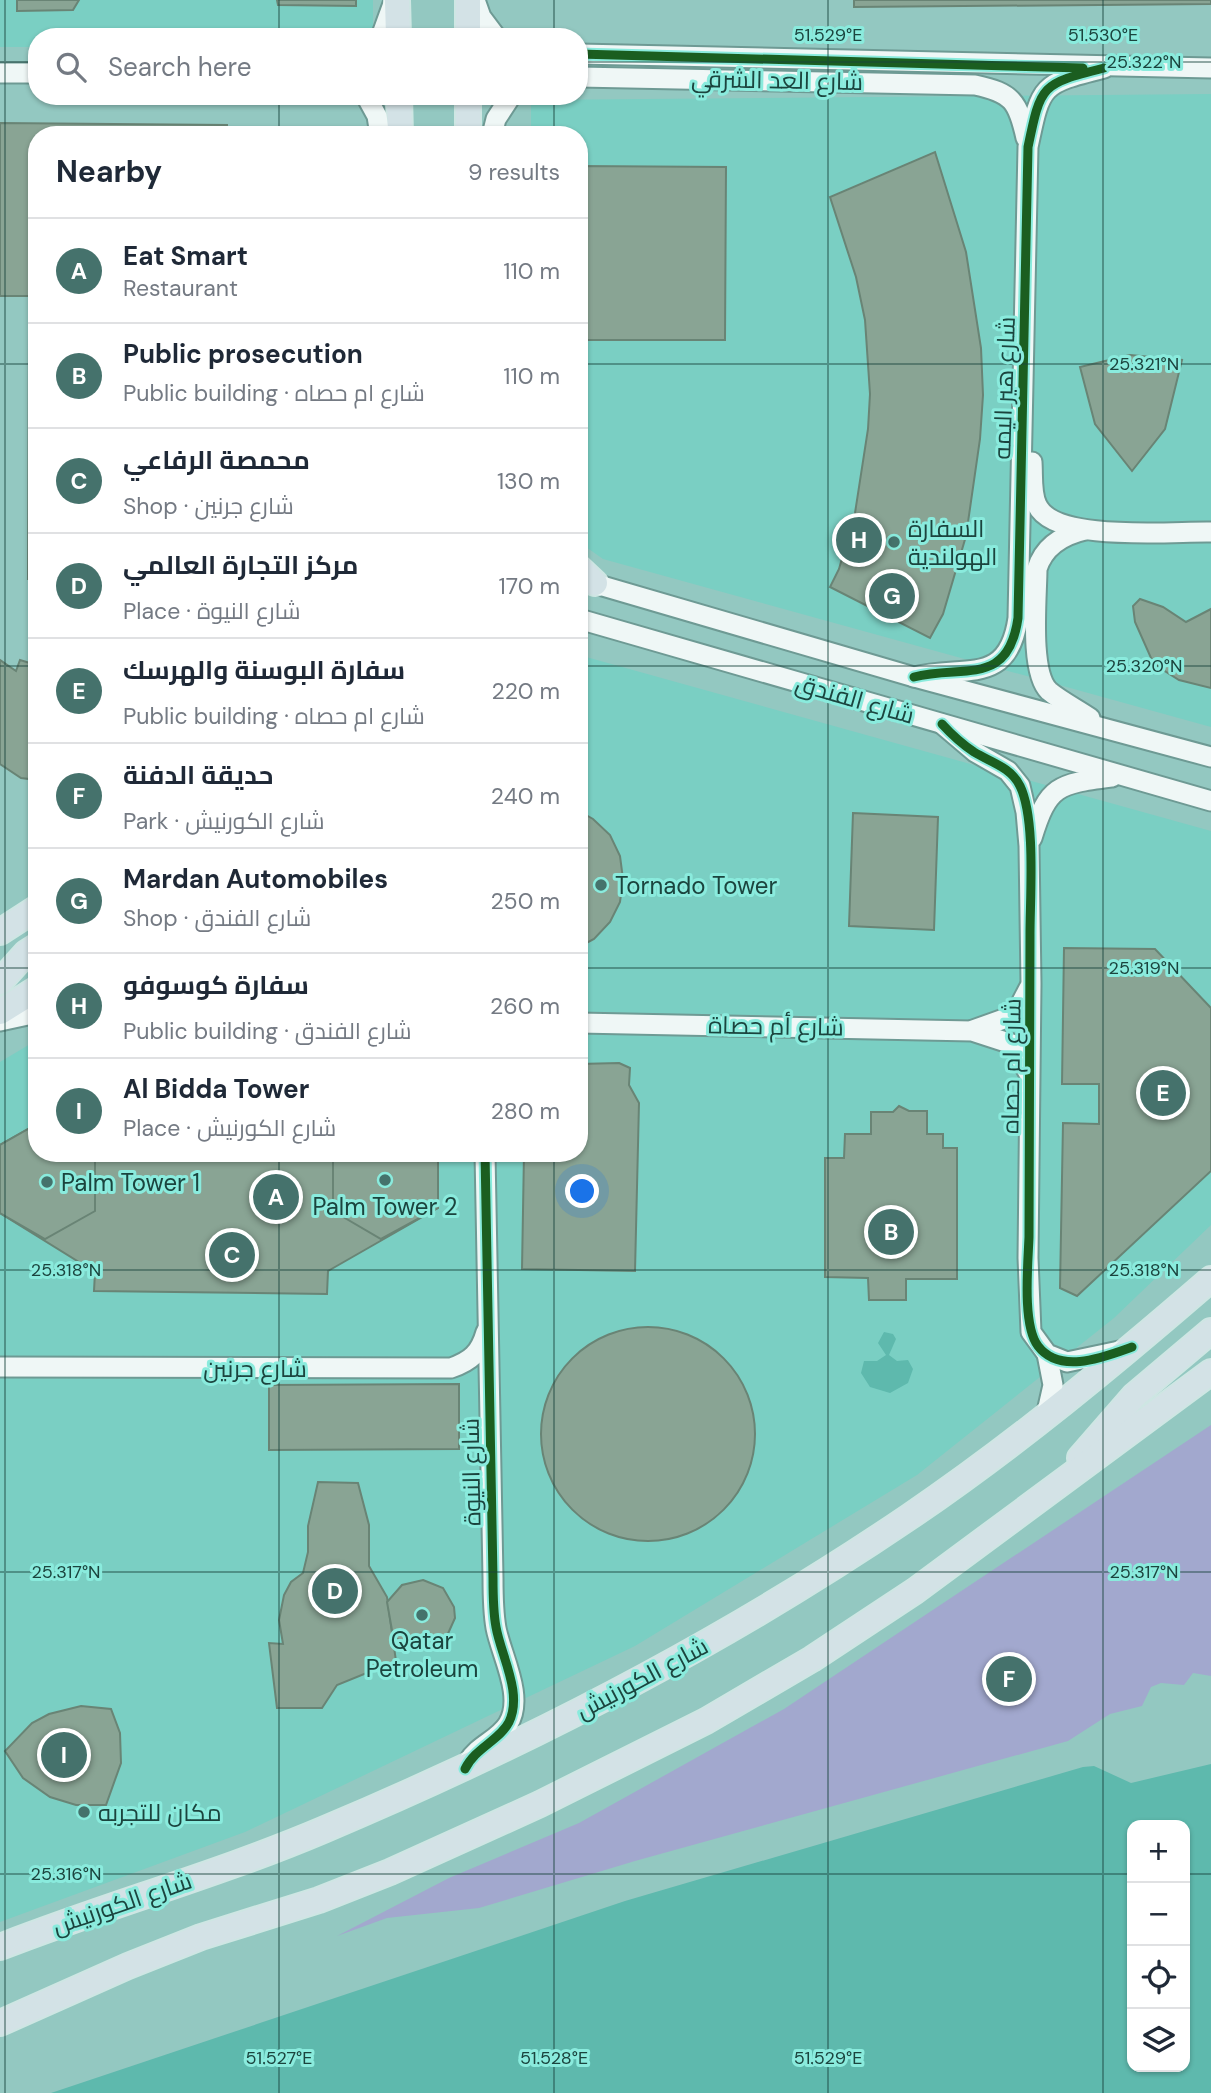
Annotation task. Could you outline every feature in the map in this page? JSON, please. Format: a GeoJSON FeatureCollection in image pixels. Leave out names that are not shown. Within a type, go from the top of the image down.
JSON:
{"type":"FeatureCollection","features":[{"type":"Feature","properties":{"kind":"main road"},"geometry":{"type":"LineString","coordinates":[[396,0],[398,28]]}},
{"type":"Feature","properties":{"kind":"main road"},"geometry":{"type":"LineString","coordinates":[[468,0],[468,28]]}},
{"type":"Feature","properties":{"kind":"main road"},"geometry":{"type":"LineString","coordinates":[[399,105],[400,126]]}},
{"type":"Feature","properties":{"kind":"main road"},"geometry":{"type":"LineString","coordinates":[[468,105],[468,126]]}},
{"type":"Feature","properties":{"kind":"main road"},"geometry":{"type":"LineString","coordinates":[[0,932],[28,914]]}},
{"type":"Feature","properties":{"kind":"main road"},"geometry":{"type":"LineString","coordinates":[[0,982],[28,952]]}},
{"type":"Feature","properties":{"kind":"main road"},"geometry":{"type":"LineString","coordinates":[[0,1012],[28,995]]}},
{"type":"Feature","properties":{"kind":"main road","name":"شارع الكورنيش"},"geometry":{"type":"LineString","coordinates":[[0,1947],[259,1855],[465,1769],[626,1688],[783,1598],[909,1518],[1132,1348],[1211,1279]]}},
{"type":"Feature","properties":{"kind":"main road"},"geometry":{"type":"LineString","coordinates":[[1061,1484],[1134,1396],[1211,1331]]}},
{"type":"Feature","properties":{"kind":"main road"},"geometry":{"type":"LineString","coordinates":[[0,2023],[128,1965],[201,1937],[319,1900],[390,1872],[540,1804],[706,1721],[812,1659],[915,1591],[1211,1372]]}},
{"type":"Feature","properties":{"kind":"street"},"geometry":{"type":"LineString","coordinates":[[385,28],[396,0]]}},
{"type":"Feature","properties":{"kind":"street"},"geometry":{"type":"LineString","coordinates":[[475,0],[490,28]]}},
{"type":"Feature","properties":{"kind":"street","name":"شارع العد الشرقي"},"geometry":{"type":"LineString","coordinates":[[588,54],[1104,68],[1211,68]]}},
{"type":"Feature","properties":{"kind":"street","name":"شارع هير اليمه"},"geometry":{"type":"LineString","coordinates":[[914,677],[978,671],[993,666],[1013,644],[1018,618],[1024,420],[1028,147],[1037,103],[1047,88],[1066,78],[1104,68]]}},
{"type":"Feature","properties":{"kind":"street"},"geometry":{"type":"LineString","coordinates":[[0,73],[28,73]]}},
{"type":"Feature","properties":{"kind":"street","name":"شارع العد الشرقي"},"geometry":{"type":"LineString","coordinates":[[588,77],[975,85]]}},
{"type":"Feature","properties":{"kind":"street","name":"شارع هير اليمه"},"geometry":{"type":"LineString","coordinates":[[975,85],[1000,90],[1010,97],[1020,113],[1028,147]]}},
{"type":"Feature","properties":{"kind":"street"},"geometry":{"type":"LineString","coordinates":[[371,105],[379,126]]}},
{"type":"Feature","properties":{"kind":"street"},"geometry":{"type":"LineString","coordinates":[[494,126],[505,105]]}},
{"type":"Feature","properties":{"kind":"street"},"geometry":{"type":"LineString","coordinates":[[1024,420],[1037,505],[1055,522],[1086,530],[1211,532]]}},
{"type":"Feature","properties":{"kind":"street"},"geometry":{"type":"LineString","coordinates":[[1086,530],[1057,541],[1040,559],[1038,661],[1041,678],[1049,690],[1103,726]]}},
{"type":"Feature","properties":{"kind":"street","name":"شارع الفندق"},"geometry":{"type":"LineString","coordinates":[[588,578],[914,677],[1211,757]]}},
{"type":"Feature","properties":{"kind":"street","name":"شارع الفندق"},"geometry":{"type":"LineString","coordinates":[[588,622],[1211,801]]}},
{"type":"Feature","properties":{"kind":"street","name":"شارع ام حصاه"},"geometry":{"type":"LineString","coordinates":[[942,724],[975,752],[1008,771],[1020,786],[1029,846],[1029,1318],[1031,1332],[1047,1354],[1053,1385],[1046,1416]]}},
{"type":"Feature","properties":{"kind":"street","name":"شارع ام حصاه"},"geometry":{"type":"LineString","coordinates":[[1029,846],[1041,808],[1057,789],[1118,776]]}},
{"type":"Feature","properties":{"kind":"street","name":"شارع أم حصاة"},"geometry":{"type":"LineString","coordinates":[[972,1031],[1015,1015],[1031,984]]}},
{"type":"Feature","properties":{"kind":"street"},"geometry":{"type":"LineString","coordinates":[[0,1021],[28,1015]]}},
{"type":"Feature","properties":{"kind":"street","name":"شارع أم حصاة"},"geometry":{"type":"LineString","coordinates":[[588,1023],[972,1031],[1012,1044],[1030,1076]]}},
{"type":"Feature","properties":{"kind":"street","name":"شارع النيوة"},"geometry":{"type":"LineString","coordinates":[[465,1769],[479,1749],[507,1726],[512,1709],[511,1687],[494,1607],[485,1162]]}},
{"type":"Feature","properties":{"kind":"street","name":"شارع جرنين"},"geometry":{"type":"LineString","coordinates":[[0,1367],[451,1368],[469,1361],[478,1352],[487,1328]]}},
{"type":"Feature","properties":{"kind":"street"},"geometry":{"type":"LineString","coordinates":[[1047,1354],[1061,1361],[1074,1362],[1132,1348]]}},
{"type":"Feature","properties":{"kind":"shaded area"},"geometry":{"type":"Polygon","coordinates":[[[0,0],[373,0],[373,28],[28,28],[28,47],[0,47],[0,0]]]}},
{"type":"Feature","properties":{"kind":"shaded area"},"geometry":{"type":"Polygon","coordinates":[[[1211,94],[1211,727],[603,559],[588,548],[588,126],[531,126],[531,105],[588,105],[588,99],[1211,94]]]}},
{"type":"Feature","properties":{"kind":"shaded area"},"geometry":{"type":"Polygon","coordinates":[[[588,658],[1211,831],[1211,1225],[1114,1318],[917,1475],[635,1646],[245,1832],[0,1922],[0,1062],[28,1045],[28,1162],[588,1162],[588,658]]]}},
{"type":"Feature","properties":{"kind":"shaded area"},"geometry":{"type":"Polygon","coordinates":[[[884,1332],[893,1334],[896,1339],[889,1355],[897,1361],[908,1360],[913,1369],[908,1383],[890,1393],[870,1387],[861,1373],[864,1361],[877,1361],[886,1355],[878,1343],[884,1332]]]}},
{"type":"Feature","properties":{"kind":"shaded area"},"geometry":{"type":"Polygon","coordinates":[[[1211,1425],[1211,1676],[1193,1673],[1184,1685],[1161,1683],[1151,1687],[1142,1706],[1110,1714],[1068,1741],[635,1861],[479,1908],[387,1918],[337,1936],[449,1878],[579,1823],[784,1709],[1211,1425]]]}},
{"type":"Feature","properties":{"kind":"shaded area"},"geometry":{"type":"Polygon","coordinates":[[[1211,1764],[1211,2093],[51,2093],[625,1901],[1094,1766],[1131,1783],[1211,1764]]]}},
{"type":"Feature","properties":{"kind":"building"},"geometry":{"type":"Polygon","coordinates":[[[17,0],[79,0],[73,10],[17,11],[17,0]]]}},
{"type":"Feature","properties":{"kind":"building"},"geometry":{"type":"Polygon","coordinates":[[[277,0],[356,0],[356,6],[278,5],[277,0]]]}},
{"type":"Feature","properties":{"kind":"building"},"geometry":{"type":"Polygon","coordinates":[[[854,0],[1211,0],[1211,4],[854,7],[854,0]]]}},
{"type":"Feature","properties":{"kind":"building"},"geometry":{"type":"Polygon","coordinates":[[[0,123],[227,125],[28,126],[28,296],[0,296],[0,123]]]}},
{"type":"Feature","properties":{"kind":"building"},"geometry":{"type":"Polygon","coordinates":[[[935,152],[966,252],[981,348],[983,395],[980,439],[966,536],[943,614],[930,638],[830,587],[839,569],[855,513],[868,429],[870,394],[865,320],[856,277],[830,197],[935,152]]]}},
{"type":"Feature","properties":{"kind":"building"},"geometry":{"type":"Polygon","coordinates":[[[588,166],[726,167],[725,340],[588,340],[588,166]]]}},
{"type":"Feature","properties":{"kind":"building"},"geometry":{"type":"Polygon","coordinates":[[[1130,355],[1182,360],[1165,429],[1132,471],[1095,424],[1080,367],[1130,355]]]}},
{"type":"Feature","properties":{"kind":"building"},"geometry":{"type":"Polygon","coordinates":[[[1140,599],[1163,607],[1186,622],[1211,609],[1211,688],[1179,680],[1160,668],[1151,658],[1135,622],[1133,606],[1140,599]]]}},
{"type":"Feature","properties":{"kind":"building"},"geometry":{"type":"Polygon","coordinates":[[[0,660],[16,671],[20,660],[28,662],[28,779],[21,778],[0,764],[0,660]]]}},
{"type":"Feature","properties":{"kind":"building"},"geometry":{"type":"Polygon","coordinates":[[[853,813],[938,817],[934,930],[849,926],[853,813]]]}},
{"type":"Feature","properties":{"kind":"building","name":"Tornado Tower"},"geometry":{"type":"Polygon","coordinates":[[[588,816],[610,835],[620,856],[623,879],[620,902],[610,922],[588,942],[588,816]]]}},
{"type":"Feature","properties":{"kind":"building"},"geometry":{"type":"Polygon","coordinates":[[[1064,948],[1155,949],[1211,1008],[1211,1171],[1077,1296],[1060,1288],[1063,1123],[1099,1124],[1099,1084],[1062,1084],[1064,948]]]}},
{"type":"Feature","properties":{"kind":"building"},"geometry":{"type":"Polygon","coordinates":[[[619,1063],[630,1068],[629,1085],[639,1103],[635,1271],[522,1269],[524,1162],[588,1162],[588,1064],[619,1063]]]}},
{"type":"Feature","properties":{"kind":"building"},"geometry":{"type":"Polygon","coordinates":[[[899,1106],[909,1111],[927,1111],[927,1134],[943,1134],[943,1148],[957,1148],[957,1279],[906,1279],[906,1300],[869,1300],[868,1278],[825,1277],[825,1158],[844,1158],[845,1134],[871,1134],[871,1112],[893,1112],[899,1106]]]}},
{"type":"Feature","properties":{"kind":"building"},"geometry":{"type":"Polygon","coordinates":[[[28,1129],[28,1162],[438,1162],[438,1208],[328,1271],[327,1294],[94,1291],[95,1272],[0,1213],[0,1145],[28,1129]]]}},
{"type":"Feature","properties":{"kind":"building","name":"Palm Tower 1"},"geometry":{"type":"Polygon","coordinates":[[[28,1129],[28,1162],[95,1162],[95,1211],[45,1239],[0,1213],[0,1145],[28,1129]]]}},
{"type":"Feature","properties":{"kind":"building","name":"Palm Tower 2"},"geometry":{"type":"Polygon","coordinates":[[[333,1162],[438,1162],[438,1208],[381,1239],[333,1211],[333,1162]]]}},
{"type":"Feature","properties":{"kind":"building"},"geometry":{"type":"Polygon","coordinates":[[[648,1327],[669,1329],[689,1336],[707,1345],[723,1359],[737,1375],[746,1393],[753,1413],[753,1455],[746,1475],[737,1493],[723,1509],[707,1523],[689,1532],[669,1539],[648,1541],[627,1539],[607,1532],[589,1523],[573,1509],[559,1493],[550,1475],[543,1455],[541,1434],[543,1413],[550,1393],[559,1375],[573,1359],[589,1345],[607,1336],[627,1329],[648,1327]]]}},
{"type":"Feature","properties":{"kind":"building"},"geometry":{"type":"Polygon","coordinates":[[[459,1384],[459,1449],[269,1450],[269,1385],[459,1384]]]}},
{"type":"Feature","properties":{"kind":"building"},"geometry":{"type":"Polygon","coordinates":[[[318,1482],[358,1483],[369,1525],[369,1566],[387,1597],[396,1661],[337,1685],[322,1708],[277,1708],[269,1643],[283,1644],[279,1620],[284,1595],[291,1582],[303,1573],[308,1552],[308,1526],[318,1482]]]}},
{"type":"Feature","properties":{"kind":"building","name":"Qatar Petroleum"},"geometry":{"type":"Polygon","coordinates":[[[423,1580],[443,1588],[454,1607],[455,1618],[446,1638],[436,1646],[413,1649],[393,1636],[387,1602],[402,1585],[423,1580]]]}},
{"type":"Feature","properties":{"kind":"building"},"geometry":{"type":"Polygon","coordinates":[[[81,1706],[111,1709],[120,1733],[121,1763],[106,1805],[76,1805],[50,1797],[23,1778],[5,1751],[32,1723],[49,1714],[81,1706]]]}},
{"type":"Feature","properties":{"kind":"cycle path"},"geometry":{"type":"LineString","coordinates":[[588,54],[1083,68]]}},
{"type":"Feature","properties":{"kind":"cycle path"},"geometry":{"type":"LineString","coordinates":[[914,677],[981,669],[994,664],[1004,655],[1013,640],[1018,618],[1028,147],[1037,110],[1047,90],[1067,78],[1104,68]]}},
{"type":"Feature","properties":{"kind":"cycle path"},"geometry":{"type":"LineString","coordinates":[[942,724],[970,749],[1000,766],[1016,779],[1025,800],[1028,818],[1031,879],[1027,1294],[1033,1336],[1047,1355],[1070,1362],[1096,1359],[1132,1347]]}},
{"type":"Feature","properties":{"kind":"cycle path"},"geometry":{"type":"LineString","coordinates":[[465,1769],[475,1755],[505,1728],[513,1711],[514,1699],[510,1674],[496,1627],[493,1602],[485,1162]]}},
{"type":"Feature","properties":{"kind":"place","name":"سفارة كوسوفو"},"geometry":{"type":"Point","coordinates":[859,540]}},
{"type":"Feature","properties":{"kind":"place","name":"السفارة الهولندية"},"geometry":{"type":"Point","coordinates":[894,542]}},
{"type":"Feature","properties":{"kind":"place","name":"Mardan Automobiles"},"geometry":{"type":"Point","coordinates":[892,596]}},
{"type":"Feature","properties":{"kind":"place","name":"Tornado Tower"},"geometry":{"type":"Point","coordinates":[601,885]}},
{"type":"Feature","properties":{"kind":"place","name":"سفارة البوسنة والهرسك"},"geometry":{"type":"Point","coordinates":[1163,1093]}},
{"type":"Feature","properties":{"kind":"place","name":"Palm Tower 2"},"geometry":{"type":"Point","coordinates":[385,1180]}},
{"type":"Feature","properties":{"kind":"place","name":"Palm Tower 1"},"geometry":{"type":"Point","coordinates":[47,1182]}},
{"type":"Feature","properties":{"kind":"place","name":"Eat Smart"},"geometry":{"type":"Point","coordinates":[276,1197]}},
{"type":"Feature","properties":{"kind":"place","name":"Public prosecution"},"geometry":{"type":"Point","coordinates":[891,1232]}},
{"type":"Feature","properties":{"kind":"place","name":"محمصة الرفاعي"},"geometry":{"type":"Point","coordinates":[232,1255]}},
{"type":"Feature","properties":{"kind":"place","name":"مركز التجارة العالمي"},"geometry":{"type":"Point","coordinates":[335,1591]}},
{"type":"Feature","properties":{"kind":"place","name":"Qatar Petroleum"},"geometry":{"type":"Point","coordinates":[422,1615]}},
{"type":"Feature","properties":{"kind":"place","name":"حديقة الدفنة"},"geometry":{"type":"Point","coordinates":[1009,1679]}},
{"type":"Feature","properties":{"kind":"place","name":"Al Bidda Tower"},"geometry":{"type":"Point","coordinates":[64,1755]}},
{"type":"Feature","properties":{"kind":"place","name":"مكان للتجربه"},"geometry":{"type":"Point","coordinates":[84,1812]}}]}
